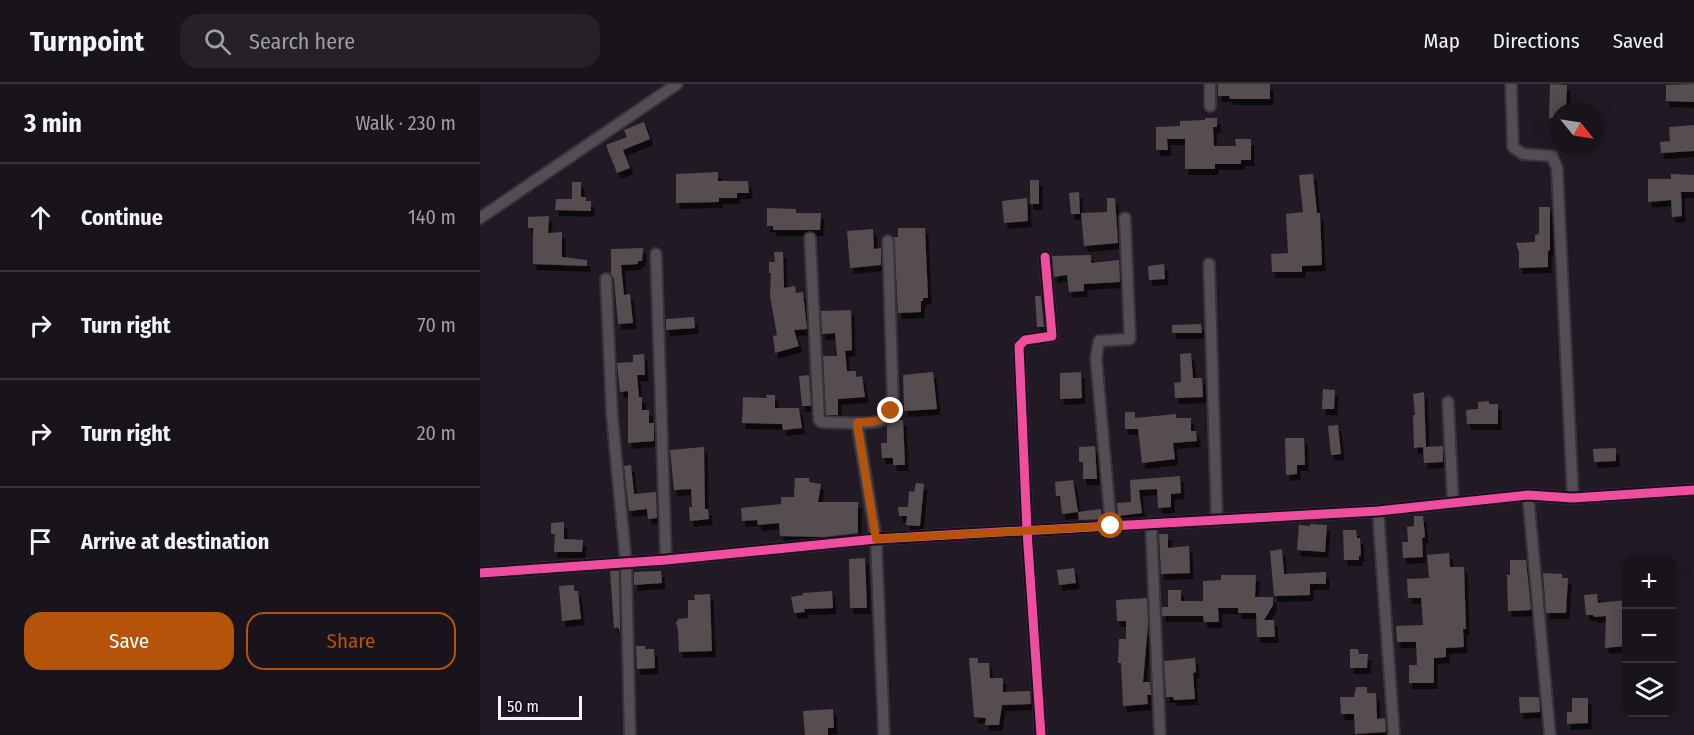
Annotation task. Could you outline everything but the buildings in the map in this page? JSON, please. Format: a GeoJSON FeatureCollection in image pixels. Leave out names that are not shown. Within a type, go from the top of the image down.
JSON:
{"type":"FeatureCollection","features":[{"type":"Feature","properties":{"kind":"street"},"geometry":{"type":"LineString","coordinates":[[480,218],[678,84]]}},
{"type":"Feature","properties":{"kind":"street"},"geometry":{"type":"LineString","coordinates":[[1210,84],[1210,106]]}},
{"type":"Feature","properties":{"kind":"street"},"geometry":{"type":"LineString","coordinates":[[1512,84],[1513,147],[1523,154],[1552,156],[1557,168],[1573,498]]}},
{"type":"Feature","properties":{"kind":"street"},"geometry":{"type":"LineString","coordinates":[[1111,526],[1096,358],[1099,341],[1130,339],[1125,218]]}},
{"type":"Feature","properties":{"kind":"street"},"geometry":{"type":"LineString","coordinates":[[810,238],[819,420],[821,422],[857,423],[881,420],[888,417],[893,405],[888,241]]}},
{"type":"Feature","properties":{"kind":"street"},"geometry":{"type":"LineString","coordinates":[[656,254],[666,560]]}},
{"type":"Feature","properties":{"kind":"street"},"geometry":{"type":"LineString","coordinates":[[1041,735],[1027,531],[1019,346],[1025,340],[1052,336],[1045,257]]}},
{"type":"Feature","properties":{"kind":"street"},"geometry":{"type":"LineString","coordinates":[[1209,264],[1217,521]]}},
{"type":"Feature","properties":{"kind":"street"},"geometry":{"type":"LineString","coordinates":[[606,279],[612,415],[626,562],[630,735]]}},
{"type":"Feature","properties":{"kind":"street"},"geometry":{"type":"LineString","coordinates":[[1448,402],[1454,502]]}},
{"type":"Feature","properties":{"kind":"street"},"geometry":{"type":"LineString","coordinates":[[857,423],[876,539],[884,735]]}},
{"type":"Feature","properties":{"kind":"street"},"geometry":{"type":"LineString","coordinates":[[480,573],[666,560],[876,539],[1378,511],[1528,495],[1573,498],[1694,490]]}},
{"type":"Feature","properties":{"kind":"street"},"geometry":{"type":"LineString","coordinates":[[1528,495],[1550,735]]}},
{"type":"Feature","properties":{"kind":"street"},"geometry":{"type":"LineString","coordinates":[[1378,511],[1394,735]]}},
{"type":"Feature","properties":{"kind":"street"},"geometry":{"type":"LineString","coordinates":[[1151,523],[1160,735]]}},
{"type":"Feature","properties":{"kind":"cycle path"},"geometry":{"type":"LineString","coordinates":[[1041,735],[1027,531],[1019,346],[1025,340],[1052,336],[1045,257]]}},
{"type":"Feature","properties":{"kind":"cycle path"},"geometry":{"type":"LineString","coordinates":[[480,573],[666,560],[876,539],[1378,511],[1528,495],[1573,498],[1694,490]]}},
{"type":"Feature","properties":{"kind":"route"},"geometry":{"type":"LineString","coordinates":[[891,411],[888,417],[881,420],[857,423],[876,539],[1111,526]]}}]}
